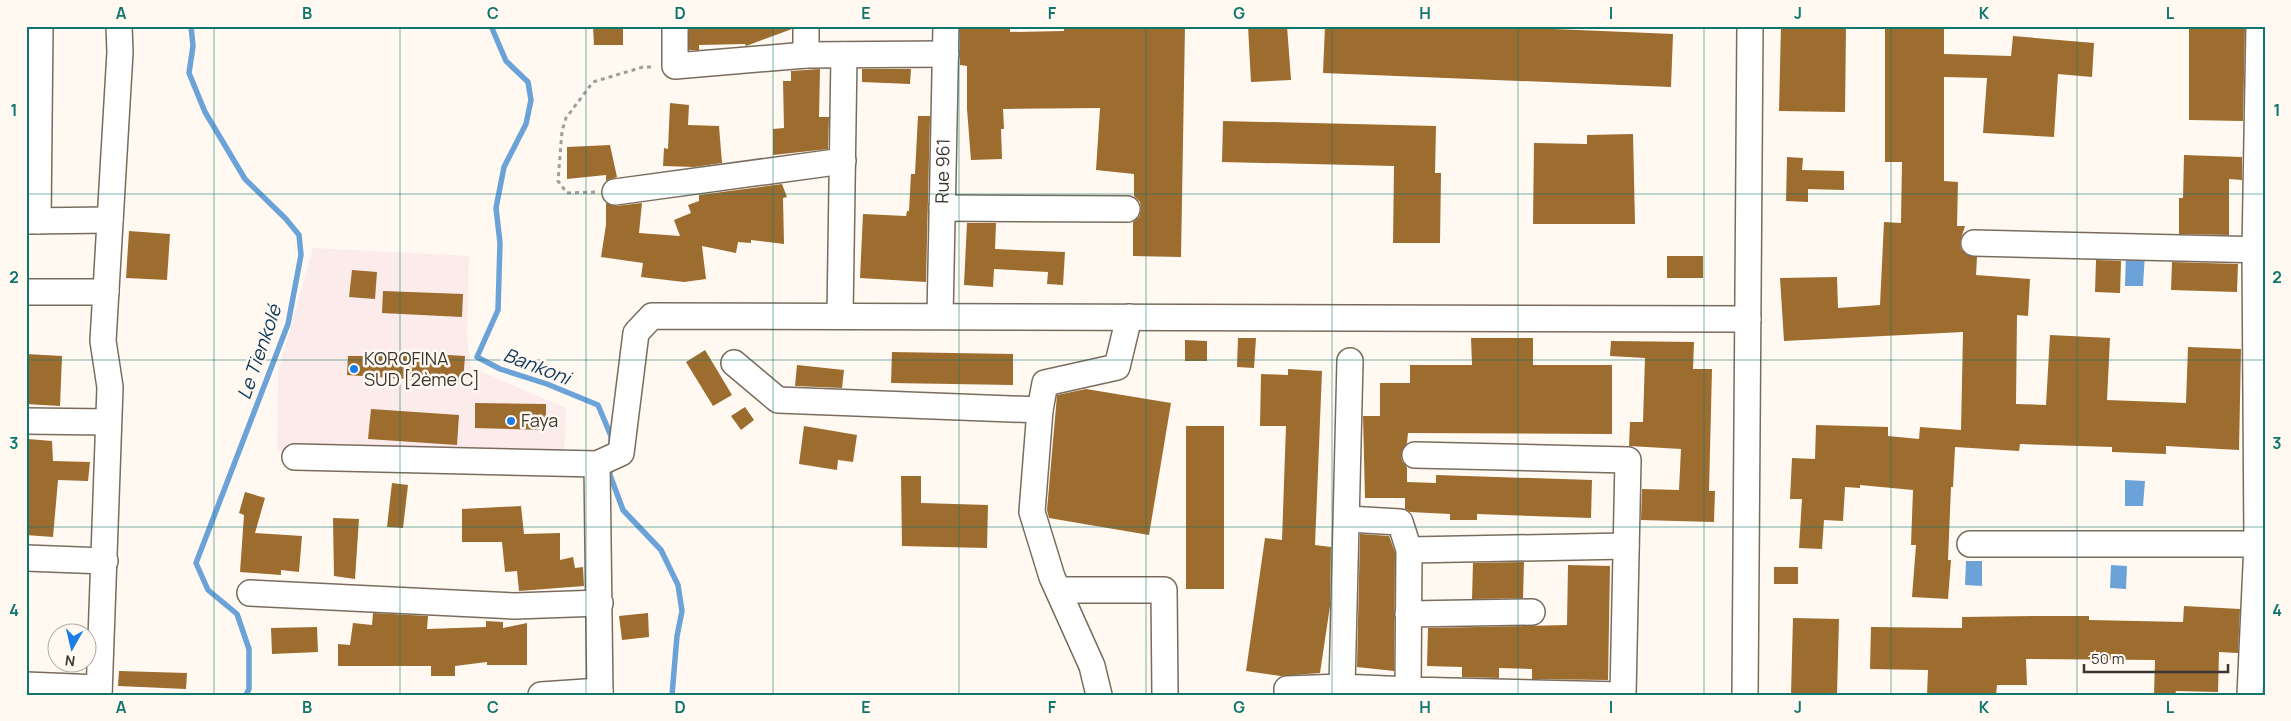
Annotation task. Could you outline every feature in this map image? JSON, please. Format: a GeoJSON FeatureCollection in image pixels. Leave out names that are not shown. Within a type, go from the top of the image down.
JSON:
{"type":"FeatureCollection","features":[{"type":"Feature","properties":{"kind":"street"},"geometry":{"type":"LineString","coordinates":[[40,26],[32,221],[110,220]]}},
{"type":"Feature","properties":{"kind":"street"},"geometry":{"type":"LineString","coordinates":[[26,685],[99,691],[110,387],[103,342],[120,26]]}},
{"type":"Feature","properties":{"kind":"street"},"geometry":{"type":"LineString","coordinates":[[676,26],[675,66],[806,55],[946,54]]}},
{"type":"Feature","properties":{"kind":"street"},"geometry":{"type":"LineString","coordinates":[[806,26],[806,55]]}},
{"type":"Feature","properties":{"kind":"street","name":"Rue 961"},"geometry":{"type":"LineString","coordinates":[[940,316],[946,26]]}},
{"type":"Feature","properties":{"kind":"street"},"geometry":{"type":"LineString","coordinates":[[1745,695],[1750,26]]}},
{"type":"Feature","properties":{"kind":"street"},"geometry":{"type":"LineString","coordinates":[[2250,695],[2257,544],[2260,250],[2259,26]]}},
{"type":"Feature","properties":{"kind":"street"},"geometry":{"type":"LineString","coordinates":[[840,316],[844,55]]}},
{"type":"Feature","properties":{"kind":"street"},"geometry":{"type":"LineString","coordinates":[[615,192],[843,161]]}},
{"type":"Feature","properties":{"kind":"street"},"geometry":{"type":"LineString","coordinates":[[942,208],[1127,209]]}},
{"type":"Feature","properties":{"kind":"street"},"geometry":{"type":"LineString","coordinates":[[1974,243],[2260,250]]}},
{"type":"Feature","properties":{"kind":"street"},"geometry":{"type":"LineString","coordinates":[[26,292],[106,292]]}},
{"type":"Feature","properties":{"kind":"street"},"geometry":{"type":"LineString","coordinates":[[295,457],[597,464],[621,453],[636,333],[652,316],[1748,319]]}},
{"type":"Feature","properties":{"kind":"street"},"geometry":{"type":"LineString","coordinates":[[1099,695],[1092,666],[1052,577],[1032,512],[1040,410],[1045,384],[1117,367],[1130,317]]}},
{"type":"Feature","properties":{"kind":"street"},"geometry":{"type":"LineString","coordinates":[[1342,687],[1350,361]]}},
{"type":"Feature","properties":{"kind":"street"},"geometry":{"type":"LineString","coordinates":[[734,363],[778,400],[1040,410]]}},
{"type":"Feature","properties":{"kind":"street"},"geometry":{"type":"LineString","coordinates":[[26,421],[108,422]]}},
{"type":"Feature","properties":{"kind":"street"},"geometry":{"type":"LineString","coordinates":[[1287,695],[1287,689],[1342,687],[1622,695],[1628,460],[1415,455]]}},
{"type":"Feature","properties":{"kind":"street"},"geometry":{"type":"LineString","coordinates":[[541,695],[600,693],[597,464]]}},
{"type":"Feature","properties":{"kind":"street"},"geometry":{"type":"LineString","coordinates":[[1346,519],[1400,522],[1409,550],[1408,690]]}},
{"type":"Feature","properties":{"kind":"street"},"geometry":{"type":"LineString","coordinates":[[1970,544],[2257,544]]}},
{"type":"Feature","properties":{"kind":"street"},"geometry":{"type":"LineString","coordinates":[[1409,550],[1626,546]]}},
{"type":"Feature","properties":{"kind":"street"},"geometry":{"type":"LineString","coordinates":[[26,558],[105,560]]}},
{"type":"Feature","properties":{"kind":"street"},"geometry":{"type":"LineString","coordinates":[[1059,590],[1164,590],[1165,695]]}},
{"type":"Feature","properties":{"kind":"street"},"geometry":{"type":"LineString","coordinates":[[250,594],[515,606],[600,603]]}},
{"type":"Feature","properties":{"kind":"street"},"geometry":{"type":"LineString","coordinates":[[1408,614],[1532,612]]}},
{"type":"Feature","properties":{"kind":"path"},"geometry":{"type":"LineString","coordinates":[[615,192],[567,193],[558,181],[562,131],[566,118],[592,82],[643,67],[675,66]]}},
{"type":"Feature","properties":{"kind":"shaded area"},"geometry":{"type":"Polygon","coordinates":[[[313,248],[469,256],[467,336],[471,367],[566,408],[564,464],[277,451],[278,372],[313,248]]]}},
{"type":"Feature","properties":{"kind":"water"},"geometry":{"type":"Polygon","coordinates":[[[2126,253],[2145,254],[2143,286],[2125,286],[2126,253]]]}},
{"type":"Feature","properties":{"kind":"water"},"geometry":{"type":"Polygon","coordinates":[[[2125,480],[2145,481],[2143,506],[2125,506],[2125,480]]]}},
{"type":"Feature","properties":{"kind":"water"},"geometry":{"type":"Polygon","coordinates":[[[1966,561],[1982,561],[1982,586],[1965,585],[1966,561]]]}},
{"type":"Feature","properties":{"kind":"water"},"geometry":{"type":"Polygon","coordinates":[[[2111,565],[2127,566],[2126,589],[2110,588],[2111,565]]]}},
{"type":"Feature","properties":{"kind":"building"},"geometry":{"type":"Polygon","coordinates":[[[593,26],[623,26],[623,45],[594,45],[593,26]]]}},
{"type":"Feature","properties":{"kind":"building"},"geometry":{"type":"Polygon","coordinates":[[[689,26],[792,26],[792,29],[746,46],[745,44],[699,45],[699,50],[689,50],[689,26]]]}},
{"type":"Feature","properties":{"kind":"building"},"geometry":{"type":"Polygon","coordinates":[[[960,26],[1010,26],[1010,32],[1064,31],[1064,26],[1185,26],[1181,257],[1133,256],[1133,222],[1139,217],[1141,210],[1140,202],[1134,196],[1134,174],[1096,170],[1100,108],[1003,109],[1004,129],[1001,129],[1002,159],[971,160],[967,109],[967,66],[960,65],[960,26]]]}},
{"type":"Feature","properties":{"kind":"building"},"geometry":{"type":"Polygon","coordinates":[[[1248,26],[1287,26],[1291,80],[1251,82],[1248,26]]]}},
{"type":"Feature","properties":{"kind":"building"},"geometry":{"type":"Polygon","coordinates":[[[1325,26],[1485,26],[1673,34],[1671,87],[1323,73],[1325,26]]]}},
{"type":"Feature","properties":{"kind":"building"},"geometry":{"type":"Polygon","coordinates":[[[1781,26],[1846,26],[1845,112],[1779,111],[1781,26]]]}},
{"type":"Feature","properties":{"kind":"building"},"geometry":{"type":"Polygon","coordinates":[[[1885,26],[1944,26],[1944,54],[2011,56],[2013,36],[2094,43],[2092,77],[2058,74],[2054,137],[1983,133],[1987,78],[1944,77],[1944,181],[1958,182],[1957,226],[1965,226],[1960,242],[1961,249],[1967,255],[1977,257],[1976,275],[2030,279],[2028,316],[2017,315],[2016,404],[2046,405],[2050,335],[2110,338],[2107,400],[2186,403],[2188,347],[2241,349],[2239,450],[2166,446],[2166,454],[2112,452],[2112,447],[2020,444],[2019,451],[1955,447],[1953,487],[1951,487],[1948,560],[1951,560],[1948,599],[1912,597],[1916,545],[1911,545],[1913,490],[1860,485],[1860,488],[1845,487],[1843,521],[1824,520],[1822,549],[1799,548],[1802,499],[1790,499],[1792,458],[1815,459],[1816,425],[1888,427],[1888,436],[1919,439],[1920,427],[1961,430],[1963,332],[1784,341],[1780,278],[1837,277],[1838,308],[1880,305],[1884,222],[1901,223],[1902,162],[1885,162],[1885,26]]]}},
{"type":"Feature","properties":{"kind":"building"},"geometry":{"type":"Polygon","coordinates":[[[2189,26],[2245,26],[2243,121],[2189,120],[2189,26]]]}},
{"type":"Feature","properties":{"kind":"building"},"geometry":{"type":"Polygon","coordinates":[[[820,69],[819,117],[829,117],[828,149],[773,155],[773,129],[784,128],[783,81],[791,81],[791,71],[820,69]]]}},
{"type":"Feature","properties":{"kind":"building"},"geometry":{"type":"Polygon","coordinates":[[[862,69],[911,69],[910,84],[862,82],[862,69]]]}},
{"type":"Feature","properties":{"kind":"building"},"geometry":{"type":"Polygon","coordinates":[[[670,103],[689,105],[688,125],[719,126],[722,163],[694,167],[663,166],[664,148],[668,149],[670,103]]]}},
{"type":"Feature","properties":{"kind":"building"},"geometry":{"type":"Polygon","coordinates":[[[918,116],[930,116],[926,282],[860,278],[863,214],[906,216],[907,211],[909,211],[911,174],[915,174],[918,116]]]}},
{"type":"Feature","properties":{"kind":"building"},"geometry":{"type":"Polygon","coordinates":[[[1223,121],[1436,126],[1435,173],[1441,173],[1440,243],[1393,243],[1394,166],[1222,162],[1223,121]]]}},
{"type":"Feature","properties":{"kind":"building"},"geometry":{"type":"Polygon","coordinates":[[[1633,134],[1635,224],[1533,224],[1534,143],[1587,144],[1587,135],[1633,134]]]}},
{"type":"Feature","properties":{"kind":"building"},"geometry":{"type":"Polygon","coordinates":[[[610,145],[617,177],[606,181],[606,175],[567,179],[567,147],[610,145]]]}},
{"type":"Feature","properties":{"kind":"building"},"geometry":{"type":"Polygon","coordinates":[[[2184,155],[2242,157],[2242,180],[2229,179],[2229,235],[2179,234],[2179,198],[2183,198],[2184,155]]]}},
{"type":"Feature","properties":{"kind":"building"},"geometry":{"type":"Polygon","coordinates":[[[1787,157],[1803,158],[1802,170],[1844,171],[1844,190],[1808,189],[1808,202],[1786,201],[1787,157]]]}},
{"type":"Feature","properties":{"kind":"building"},"geometry":{"type":"Polygon","coordinates":[[[782,184],[787,197],[783,198],[784,244],[751,240],[751,243],[738,242],[736,253],[702,246],[706,279],[684,282],[641,277],[643,263],[601,257],[606,225],[606,203],[616,206],[642,203],[639,233],[680,236],[674,220],[691,213],[688,205],[699,201],[699,195],[782,184]]]}},
{"type":"Feature","properties":{"kind":"building"},"geometry":{"type":"Polygon","coordinates":[[[967,223],[996,223],[995,249],[1065,252],[1063,285],[1047,284],[1048,272],[994,269],[993,287],[964,285],[967,223]]]}},
{"type":"Feature","properties":{"kind":"building"},"geometry":{"type":"Polygon","coordinates":[[[129,231],[170,234],[167,280],[126,278],[129,231]]]}},
{"type":"Feature","properties":{"kind":"building"},"geometry":{"type":"Polygon","coordinates":[[[1667,256],[1703,256],[1703,278],[1667,278],[1667,256]]]}},
{"type":"Feature","properties":{"kind":"building"},"geometry":{"type":"Polygon","coordinates":[[[2096,260],[2121,261],[2120,293],[2095,292],[2096,260]]]}},
{"type":"Feature","properties":{"kind":"building"},"geometry":{"type":"Polygon","coordinates":[[[2172,262],[2238,264],[2237,292],[2171,290],[2172,262]]]}},
{"type":"Feature","properties":{"kind":"building"},"geometry":{"type":"Polygon","coordinates":[[[352,270],[377,272],[375,299],[349,297],[352,270]]]}},
{"type":"Feature","properties":{"kind":"building"},"geometry":{"type":"Polygon","coordinates":[[[383,291],[463,294],[462,317],[382,313],[383,291]]]}},
{"type":"Feature","properties":{"kind":"building"},"geometry":{"type":"Polygon","coordinates":[[[1238,338],[1256,338],[1254,368],[1237,367],[1238,338]]]}},
{"type":"Feature","properties":{"kind":"building"},"geometry":{"type":"Polygon","coordinates":[[[1471,338],[1533,338],[1533,365],[1612,365],[1612,434],[1408,433],[1407,443],[1401,454],[1402,461],[1407,467],[1407,482],[1436,483],[1436,475],[1592,480],[1591,518],[1477,514],[1477,520],[1450,520],[1450,514],[1410,512],[1405,509],[1405,498],[1365,498],[1363,416],[1380,416],[1380,383],[1410,383],[1410,365],[1472,365],[1471,338]]]}},
{"type":"Feature","properties":{"kind":"building"},"geometry":{"type":"Polygon","coordinates":[[[1185,340],[1207,341],[1207,361],[1185,361],[1185,340]]]}},
{"type":"Feature","properties":{"kind":"building"},"geometry":{"type":"Polygon","coordinates":[[[1611,341],[1694,342],[1693,369],[1712,369],[1709,491],[1715,491],[1714,522],[1641,520],[1642,489],[1679,490],[1681,449],[1629,446],[1630,422],[1643,422],[1645,358],[1610,356],[1611,341]]]}},
{"type":"Feature","properties":{"kind":"building"},"geometry":{"type":"Polygon","coordinates":[[[705,350],[732,395],[713,406],[686,362],[705,350]]]}},
{"type":"Feature","properties":{"kind":"building"},"geometry":{"type":"Polygon","coordinates":[[[382,351],[465,356],[463,383],[347,375],[348,356],[382,356],[382,351]]]}},
{"type":"Feature","properties":{"kind":"building"},"geometry":{"type":"Polygon","coordinates":[[[892,352],[1013,354],[1013,385],[891,383],[892,352]]]}},
{"type":"Feature","properties":{"kind":"building"},"geometry":{"type":"Polygon","coordinates":[[[26,354],[62,356],[60,406],[26,404],[26,354]]]}},
{"type":"Feature","properties":{"kind":"building"},"geometry":{"type":"Polygon","coordinates":[[[797,365],[844,370],[842,388],[795,386],[797,365]]]}},
{"type":"Feature","properties":{"kind":"building"},"geometry":{"type":"Polygon","coordinates":[[[1288,369],[1322,371],[1315,545],[1331,547],[1330,606],[1320,673],[1281,676],[1246,671],[1265,538],[1282,540],[1286,426],[1260,426],[1261,374],[1288,375],[1288,369]]]}},
{"type":"Feature","properties":{"kind":"building"},"geometry":{"type":"Polygon","coordinates":[[[1086,389],[1171,403],[1149,535],[1049,518],[1047,510],[1057,395],[1086,389]]]}},
{"type":"Feature","properties":{"kind":"building"},"geometry":{"type":"Polygon","coordinates":[[[475,403],[546,404],[546,430],[475,428],[475,403]]]}},
{"type":"Feature","properties":{"kind":"building"},"geometry":{"type":"Polygon","coordinates":[[[745,407],[754,420],[741,430],[731,416],[745,407]]]}},
{"type":"Feature","properties":{"kind":"building"},"geometry":{"type":"Polygon","coordinates":[[[371,409],[459,415],[457,445],[368,439],[371,409]]]}},
{"type":"Feature","properties":{"kind":"building"},"geometry":{"type":"Polygon","coordinates":[[[804,426],[857,435],[853,462],[838,460],[837,470],[799,464],[804,426]]]}},
{"type":"Feature","properties":{"kind":"building"},"geometry":{"type":"Polygon","coordinates":[[[1186,426],[1224,426],[1224,589],[1186,589],[1186,426]]]}},
{"type":"Feature","properties":{"kind":"building"},"geometry":{"type":"Polygon","coordinates":[[[28,439],[52,441],[53,461],[90,462],[88,481],[58,480],[53,537],[26,535],[28,439]]]}},
{"type":"Feature","properties":{"kind":"building"},"geometry":{"type":"Polygon","coordinates":[[[901,476],[921,476],[921,503],[988,505],[987,548],[902,546],[901,476]]]}},
{"type":"Feature","properties":{"kind":"building"},"geometry":{"type":"Polygon","coordinates":[[[392,483],[408,485],[403,528],[387,527],[392,483]]]}},
{"type":"Feature","properties":{"kind":"building"},"geometry":{"type":"Polygon","coordinates":[[[245,492],[265,498],[255,533],[302,536],[299,572],[281,570],[281,575],[240,572],[244,515],[239,513],[245,492]]]}},
{"type":"Feature","properties":{"kind":"building"},"geometry":{"type":"Polygon","coordinates":[[[521,506],[524,534],[560,533],[560,560],[573,557],[575,568],[583,567],[584,586],[519,591],[517,571],[505,572],[502,542],[462,542],[462,509],[521,506]]]}},
{"type":"Feature","properties":{"kind":"building"},"geometry":{"type":"Polygon","coordinates":[[[333,518],[359,519],[355,579],[334,576],[333,518]]]}},
{"type":"Feature","properties":{"kind":"building"},"geometry":{"type":"Polygon","coordinates":[[[1360,534],[1389,536],[1395,552],[1394,671],[1357,667],[1360,534]]]}},
{"type":"Feature","properties":{"kind":"building"},"geometry":{"type":"Polygon","coordinates":[[[1524,562],[1523,598],[1472,599],[1473,563],[1524,562]]]}},
{"type":"Feature","properties":{"kind":"building"},"geometry":{"type":"Polygon","coordinates":[[[1568,565],[1610,566],[1608,680],[1532,679],[1532,669],[1499,668],[1499,678],[1462,677],[1462,667],[1427,666],[1428,628],[1567,625],[1568,565]]]}},
{"type":"Feature","properties":{"kind":"building"},"geometry":{"type":"Polygon","coordinates":[[[1774,567],[1798,567],[1798,584],[1774,584],[1774,567]]]}},
{"type":"Feature","properties":{"kind":"building"},"geometry":{"type":"Polygon","coordinates":[[[2184,606],[2240,609],[2238,653],[2219,652],[2218,692],[2176,691],[2175,695],[2154,695],[2155,660],[2026,659],[2027,685],[1997,685],[1996,695],[1927,695],[1928,670],[1870,669],[1871,627],[1962,628],[1962,617],[2089,616],[2089,620],[2183,622],[2184,606]]]}},
{"type":"Feature","properties":{"kind":"building"},"geometry":{"type":"Polygon","coordinates":[[[373,613],[428,616],[427,629],[486,627],[486,621],[503,622],[503,628],[527,623],[527,665],[487,665],[487,662],[455,666],[455,676],[431,676],[431,666],[338,666],[338,644],[350,645],[353,623],[372,625],[373,613]]]}},
{"type":"Feature","properties":{"kind":"building"},"geometry":{"type":"Polygon","coordinates":[[[648,613],[649,637],[622,640],[619,616],[648,613]]]}},
{"type":"Feature","properties":{"kind":"building"},"geometry":{"type":"Polygon","coordinates":[[[1793,618],[1839,619],[1837,695],[1791,695],[1793,618]]]}},
{"type":"Feature","properties":{"kind":"building"},"geometry":{"type":"Polygon","coordinates":[[[317,627],[318,652],[272,654],[271,628],[317,627]]]}},
{"type":"Feature","properties":{"kind":"building"},"geometry":{"type":"Polygon","coordinates":[[[119,671],[187,673],[186,689],[118,686],[119,671]]]}},
{"type":"Feature","properties":{"kind":"waterway","name":"Le Tienkolé"},"geometry":{"type":"LineString","coordinates":[[191,26],[193,46],[189,73],[205,112],[245,179],[286,219],[299,235],[301,255],[288,324],[196,563],[208,590],[237,614],[249,649],[249,689],[246,695]]}},
{"type":"Feature","properties":{"kind":"waterway","name":"Bankoni"},"geometry":{"type":"LineString","coordinates":[[491,26],[506,61],[528,82],[531,100],[526,124],[504,167],[496,208],[500,243],[498,310],[477,357],[500,369],[547,384],[598,405],[611,436],[611,442]]}},
{"type":"Feature","properties":{"kind":"waterway","name":"Bankoni"},"geometry":{"type":"LineString","coordinates":[[610,464],[610,475],[623,510],[661,550],[678,585],[682,611],[677,636],[672,695]]}},
{"type":"Feature","properties":{"kind":"place","name":"KOROFINA SUD [2ème C]"},"geometry":{"type":"Point","coordinates":[354,369]}},
{"type":"Feature","properties":{"kind":"place","name":"Faya"},"geometry":{"type":"Point","coordinates":[511,421]}}]}
